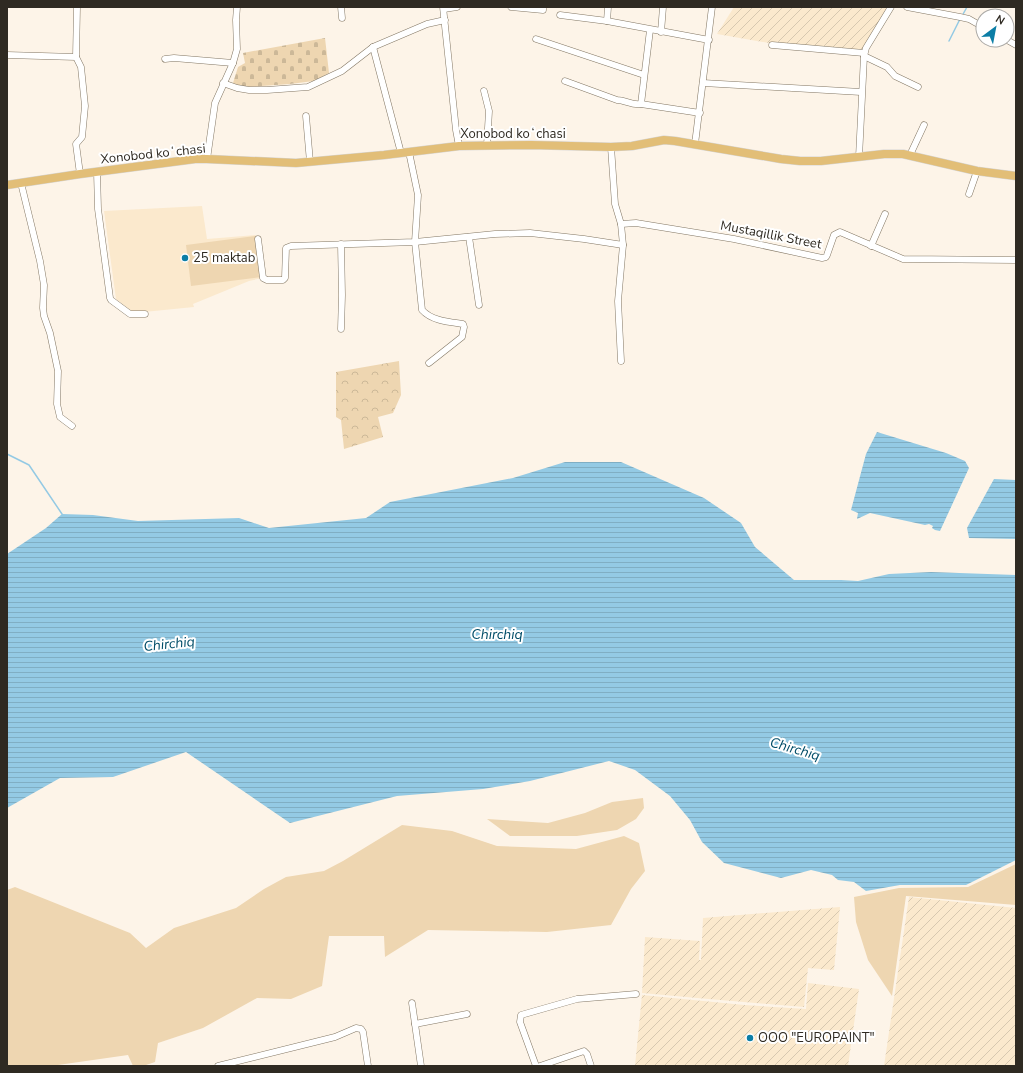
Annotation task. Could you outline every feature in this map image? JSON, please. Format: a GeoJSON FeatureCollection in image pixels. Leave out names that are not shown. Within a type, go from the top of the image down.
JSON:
{"type":"FeatureCollection","features":[{"type":"Feature","properties":{"kind":"main road","name":"Xonobod koʻchasi"},"geometry":{"type":"LineString","coordinates":[[7,185],[80,174],[207,159],[296,163],[405,153],[459,146],[611,147],[632,146],[664,140],[674,140],[800,161],[821,161],[890,154],[910,155],[977,171],[1016,176]]}},
{"type":"Feature","properties":{"kind":"street"},"geometry":{"type":"LineString","coordinates":[[77,7],[76,57],[81,67],[85,106],[82,137],[76,144],[80,174]]}},
{"type":"Feature","properties":{"kind":"street"},"geometry":{"type":"LineString","coordinates":[[207,159],[215,103],[233,63],[237,49],[237,7]]}},
{"type":"Feature","properties":{"kind":"street"},"geometry":{"type":"LineString","coordinates":[[341,7],[342,18]]}},
{"type":"Feature","properties":{"kind":"street"},"geometry":{"type":"LineString","coordinates":[[457,7],[444,8],[456,130],[459,146]]}},
{"type":"Feature","properties":{"kind":"street"},"geometry":{"type":"LineString","coordinates":[[511,7],[543,10],[543,7]]}},
{"type":"Feature","properties":{"kind":"street"},"geometry":{"type":"LineString","coordinates":[[607,21],[608,7]]}},
{"type":"Feature","properties":{"kind":"street"},"geometry":{"type":"LineString","coordinates":[[661,32],[663,7]]}},
{"type":"Feature","properties":{"kind":"street"},"geometry":{"type":"LineString","coordinates":[[696,144],[712,7]]}},
{"type":"Feature","properties":{"kind":"street"},"geometry":{"type":"LineString","coordinates":[[859,157],[864,55],[866,48],[891,7]]}},
{"type":"Feature","properties":{"kind":"street"},"geometry":{"type":"LineString","coordinates":[[907,7],[969,19],[975,22]]}},
{"type":"Feature","properties":{"kind":"street"},"geometry":{"type":"LineString","coordinates":[[560,15],[607,21],[709,40]]}},
{"type":"Feature","properties":{"kind":"street"},"geometry":{"type":"LineString","coordinates":[[223,83],[249,90],[308,87],[342,71],[373,47],[427,24],[445,20]]}},
{"type":"Feature","properties":{"kind":"street"},"geometry":{"type":"LineString","coordinates":[[641,104],[650,30]]}},
{"type":"Feature","properties":{"kind":"street"},"geometry":{"type":"LineString","coordinates":[[536,39],[644,75]]}},
{"type":"Feature","properties":{"kind":"street"},"geometry":{"type":"LineString","coordinates":[[772,45],[864,55],[887,67],[895,76],[918,87]]}},
{"type":"Feature","properties":{"kind":"street"},"geometry":{"type":"LineString","coordinates":[[373,47],[418,195],[415,242],[422,310],[438,320],[463,324],[464,327],[462,337],[429,363]]}},
{"type":"Feature","properties":{"kind":"street"},"geometry":{"type":"LineString","coordinates":[[7,55],[76,57]]}},
{"type":"Feature","properties":{"kind":"street"},"geometry":{"type":"LineString","coordinates":[[165,59],[174,58],[233,63]]}},
{"type":"Feature","properties":{"kind":"street"},"geometry":{"type":"LineString","coordinates":[[565,81],[617,100],[637,105],[641,104],[700,113]]}},
{"type":"Feature","properties":{"kind":"street"},"geometry":{"type":"LineString","coordinates":[[703,83],[861,92]]}},
{"type":"Feature","properties":{"kind":"street"},"geometry":{"type":"LineString","coordinates":[[484,91],[489,111],[487,145]]}},
{"type":"Feature","properties":{"kind":"street"},"geometry":{"type":"LineString","coordinates":[[306,116],[310,162]]}},
{"type":"Feature","properties":{"kind":"street"},"geometry":{"type":"LineString","coordinates":[[910,155],[924,125]]}},
{"type":"Feature","properties":{"kind":"street"},"geometry":{"type":"LineString","coordinates":[[611,147],[615,204],[621,224],[623,245],[618,301],[621,361]]}},
{"type":"Feature","properties":{"kind":"street"},"geometry":{"type":"LineString","coordinates":[[969,194],[977,171]]}},
{"type":"Feature","properties":{"kind":"street"},"geometry":{"type":"LineString","coordinates":[[97,172],[98,209],[110,298],[130,314],[145,314]]}},
{"type":"Feature","properties":{"kind":"street"},"geometry":{"type":"LineString","coordinates":[[21,183],[40,261],[44,285],[43,308],[58,371],[57,404],[60,417],[72,426]]}},
{"type":"Feature","properties":{"kind":"street"},"geometry":{"type":"LineString","coordinates":[[871,246],[885,214]]}},
{"type":"Feature","properties":{"kind":"street","name":"Mustaqillik Street"},"geometry":{"type":"LineString","coordinates":[[621,224],[636,223],[734,239],[822,258],[828,255],[834,235],[838,232],[903,259],[1016,260]]}},
{"type":"Feature","properties":{"kind":"street"},"geometry":{"type":"LineString","coordinates":[[258,238],[263,278],[267,280],[285,279],[285,251],[288,246],[415,242],[495,234],[530,234],[584,239],[623,245]]}},
{"type":"Feature","properties":{"kind":"street"},"geometry":{"type":"LineString","coordinates":[[469,236],[479,305]]}},
{"type":"Feature","properties":{"kind":"street"},"geometry":{"type":"LineString","coordinates":[[341,244],[341,329]]}},
{"type":"Feature","properties":{"kind":"street"},"geometry":{"type":"LineString","coordinates":[[536,1066],[520,1022],[521,1015],[577,999],[636,994]]}},
{"type":"Feature","properties":{"kind":"street"},"geometry":{"type":"LineString","coordinates":[[412,1003],[421,1066]]}},
{"type":"Feature","properties":{"kind":"street"},"geometry":{"type":"LineString","coordinates":[[415,1024],[467,1014]]}},
{"type":"Feature","properties":{"kind":"street"},"geometry":{"type":"LineString","coordinates":[[218,1066],[335,1037],[356,1028],[361,1029],[363,1032],[368,1066]]}},
{"type":"Feature","properties":{"kind":"street"},"geometry":{"type":"LineString","coordinates":[[540,1066],[584,1051],[587,1054],[591,1066]]}},
{"type":"Feature","properties":{"kind":"shaded area"},"geometry":{"type":"Polygon","coordinates":[[[734,7],[888,7],[863,50],[769,43],[717,34],[734,7]]]}},
{"type":"Feature","properties":{"kind":"shaded area","name":"25 maktab"},"geometry":{"type":"Polygon","coordinates":[[[202,206],[207,239],[256,235],[262,278],[249,281],[193,304],[194,307],[134,313],[116,299],[104,211],[202,206]]]}},
{"type":"Feature","properties":{"kind":"shaded area"},"geometry":{"type":"Polygon","coordinates":[[[909,897],[1016,908],[1016,1066],[884,1066],[909,897]]]}},
{"type":"Feature","properties":{"kind":"shaded area"},"geometry":{"type":"Polygon","coordinates":[[[840,907],[834,970],[808,968],[804,1007],[642,993],[645,937],[700,941],[699,960],[701,960],[703,918],[840,907]]]}},
{"type":"Feature","properties":{"kind":"shaded area"},"geometry":{"type":"Polygon","coordinates":[[[808,983],[859,989],[848,1066],[635,1066],[642,995],[744,1005],[806,1009],[808,983]]]}},
{"type":"Feature","properties":{"kind":"green space"},"geometry":{"type":"Polygon","coordinates":[[[325,38],[329,73],[314,81],[245,87],[233,83],[238,67],[245,63],[243,53],[325,38]]]}},
{"type":"Feature","properties":{"kind":"green space"},"geometry":{"type":"Polygon","coordinates":[[[255,236],[261,277],[191,286],[186,245],[255,236]]]}},
{"type":"Feature","properties":{"kind":"green space"},"geometry":{"type":"Polygon","coordinates":[[[399,361],[401,395],[393,413],[378,417],[383,437],[344,449],[341,420],[336,417],[336,372],[399,361]]]}},
{"type":"Feature","properties":{"kind":"green space"},"geometry":{"type":"Polygon","coordinates":[[[643,798],[644,808],[636,819],[617,830],[577,836],[510,836],[487,819],[548,823],[585,813],[612,802],[643,798]]]}},
{"type":"Feature","properties":{"kind":"green space"},"geometry":{"type":"Polygon","coordinates":[[[402,825],[452,831],[497,846],[576,849],[624,836],[639,843],[645,871],[631,889],[611,925],[547,932],[428,930],[385,957],[384,936],[329,936],[322,986],[291,999],[257,998],[203,1028],[158,1043],[155,1062],[143,1066],[133,1066],[128,1055],[51,1066],[7,1066],[7,890],[15,887],[130,933],[146,948],[174,928],[236,908],[264,889],[286,877],[324,871],[402,825]]]}},
{"type":"Feature","properties":{"kind":"green space"},"geometry":{"type":"Polygon","coordinates":[[[1016,864],[1016,905],[906,896],[892,996],[868,960],[856,922],[854,897],[899,888],[968,887],[1016,864]]]}},
{"type":"Feature","properties":{"kind":"water"},"geometry":{"type":"Polygon","coordinates":[[[877,432],[946,453],[965,461],[969,468],[940,531],[935,530],[932,528],[933,526],[929,524],[925,525],[870,513],[857,519],[858,513],[851,510],[866,454],[877,432]]]}},
{"type":"Feature","properties":{"kind":"water","name":"Chirchiq"},"geometry":{"type":"Polygon","coordinates":[[[565,462],[621,462],[704,498],[741,523],[755,547],[794,580],[858,581],[889,574],[931,572],[1016,575],[1016,860],[966,885],[900,885],[866,891],[854,882],[838,880],[832,875],[811,870],[781,878],[724,863],[702,842],[690,820],[670,796],[635,770],[609,761],[530,781],[483,789],[397,796],[290,823],[186,752],[113,777],[60,778],[7,808],[7,554],[46,528],[62,514],[93,515],[138,521],[239,518],[269,528],[366,518],[390,502],[513,478],[565,462]]]}},
{"type":"Feature","properties":{"kind":"water"},"geometry":{"type":"Polygon","coordinates":[[[994,479],[1016,480],[1016,539],[969,538],[967,528],[994,479]]]}},
{"type":"Feature","properties":{"kind":"waterway"},"geometry":{"type":"LineString","coordinates":[[962,16],[967,7]]}},
{"type":"Feature","properties":{"kind":"waterway"},"geometry":{"type":"LineString","coordinates":[[949,41],[960,19]]}},
{"type":"Feature","properties":{"kind":"waterway"},"geometry":{"type":"LineString","coordinates":[[7,454],[29,465],[62,514]]}},
{"type":"Feature","properties":{"kind":"place","name":"25 maktab"},"geometry":{"type":"Point","coordinates":[185,258]}},
{"type":"Feature","properties":{"kind":"place","name":"OOO \"EUROPAINT\""},"geometry":{"type":"Point","coordinates":[750,1038]}}]}
